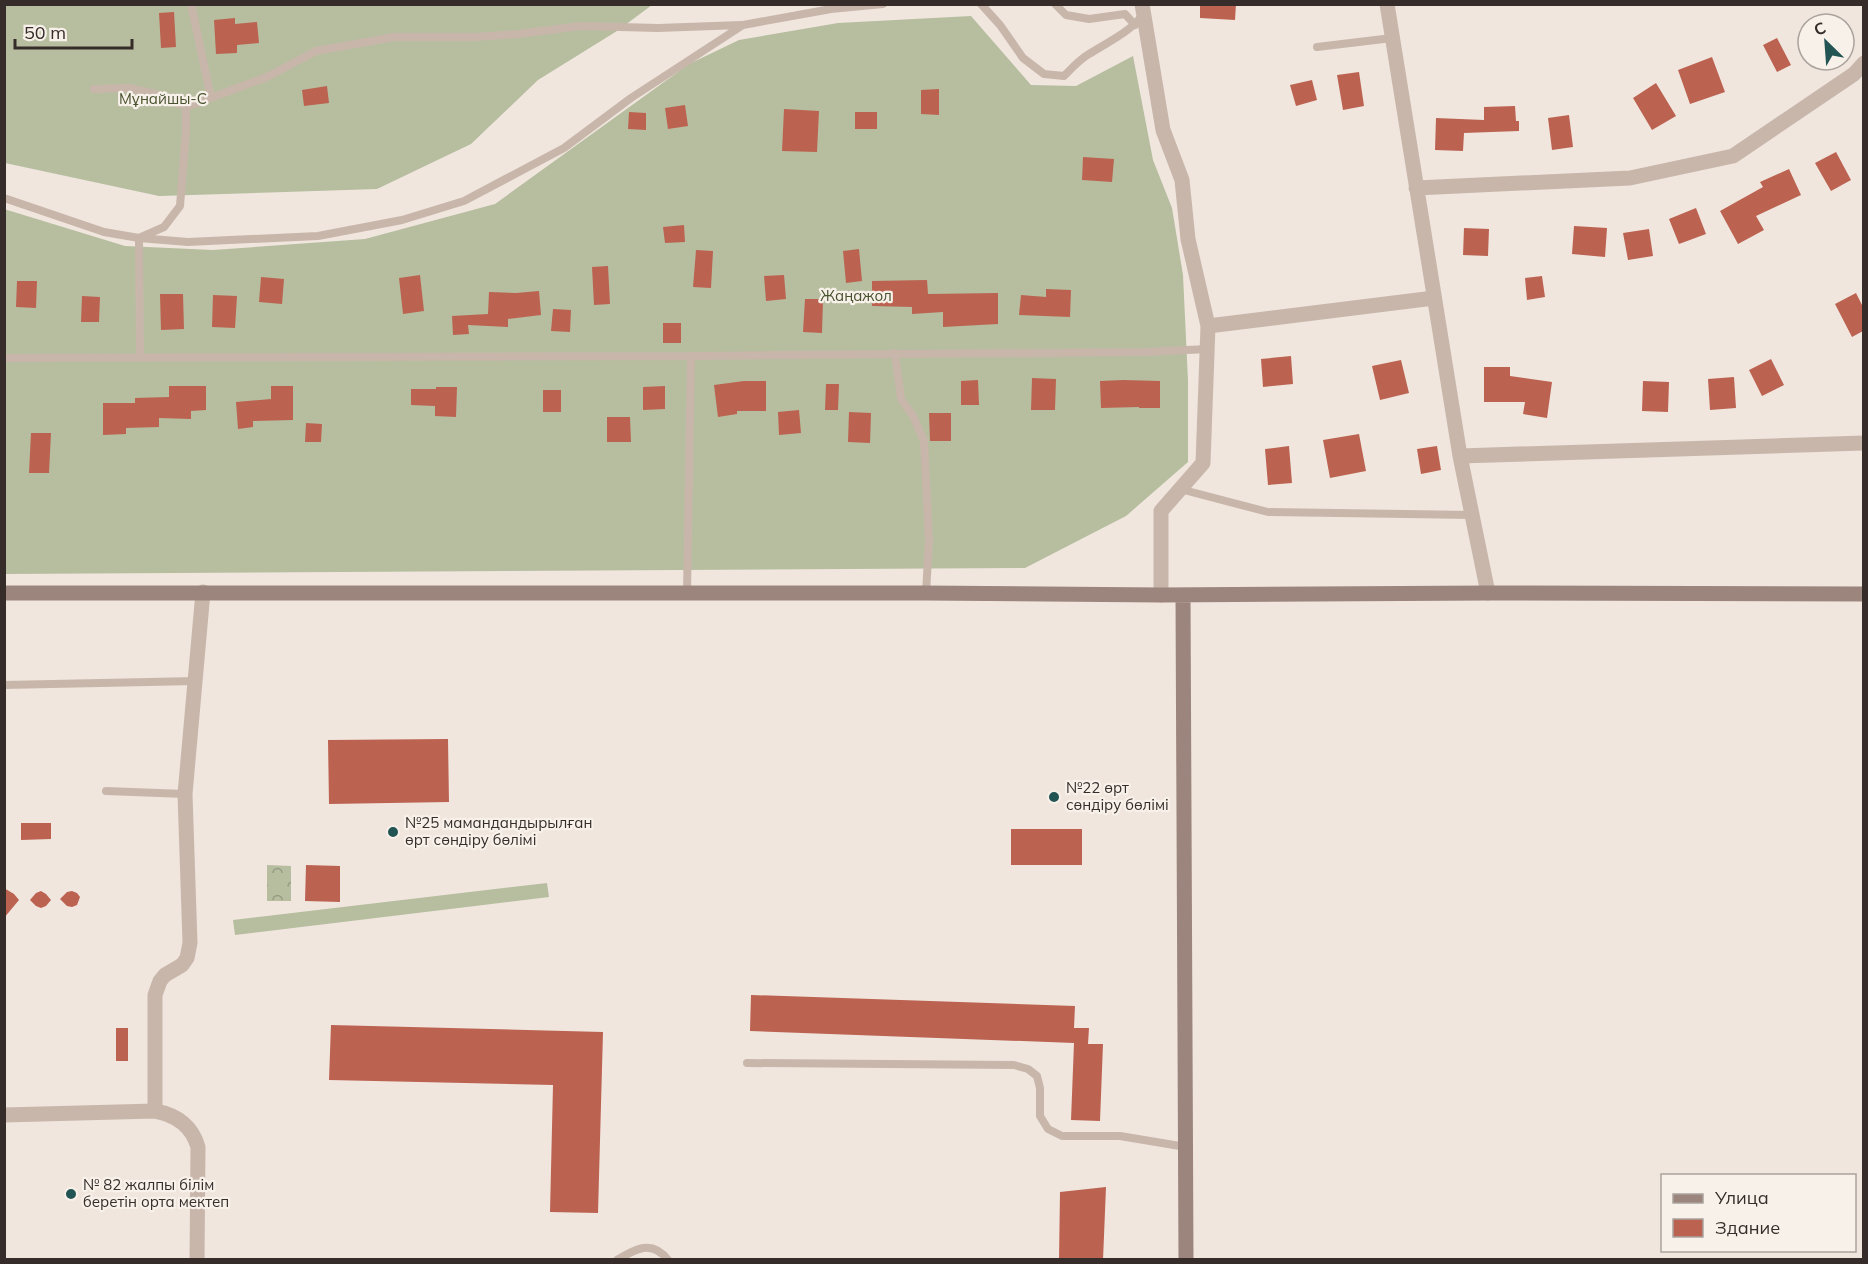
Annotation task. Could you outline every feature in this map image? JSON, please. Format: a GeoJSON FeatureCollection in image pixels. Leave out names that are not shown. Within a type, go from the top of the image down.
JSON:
{"type":"FeatureCollection","features":[{"type":"Feature","properties":{"kind":"street"},"geometry":{"type":"LineString","coordinates":[[1387,4],[1460,456],[1488,593]]}},
{"type":"Feature","properties":{"kind":"street"},"geometry":{"type":"LineString","coordinates":[[1140,15],[1163,130],[1182,180],[1188,239],[1208,326],[1203,463],[1161,511],[1161,595]]}},
{"type":"Feature","properties":{"kind":"street"},"geometry":{"type":"LineString","coordinates":[[1416,188],[1630,178],[1733,156],[1854,74],[1863,63]]}},
{"type":"Feature","properties":{"kind":"street"},"geometry":{"type":"LineString","coordinates":[[1208,326],[1434,298]]}},
{"type":"Feature","properties":{"kind":"street"},"geometry":{"type":"LineString","coordinates":[[1460,456],[1863,444]]}},
{"type":"Feature","properties":{"kind":"street"},"geometry":{"type":"LineString","coordinates":[[155,1112],[155,995],[165,975],[182,965],[187,958],[190,943],[185,794],[203,592]]}},
{"type":"Feature","properties":{"kind":"street"},"geometry":{"type":"LineString","coordinates":[[4,593],[1863,594]]}},
{"type":"Feature","properties":{"kind":"street"},"geometry":{"type":"LineString","coordinates":[[1183,595],[1186,1260]]}},
{"type":"Feature","properties":{"kind":"street"},"geometry":{"type":"LineString","coordinates":[[4,1115],[155,1112],[187,1124],[198,1147],[197,1260]]}},
{"type":"Feature","properties":{"kind":"lane"},"geometry":{"type":"LineString","coordinates":[[191,4],[211,98]]}},
{"type":"Feature","properties":{"kind":"lane"},"geometry":{"type":"LineString","coordinates":[[94,89],[129,88],[156,94],[186,107],[267,77],[316,51],[394,37],[518,34],[581,26],[658,28],[743,25],[831,9],[883,4]]}},
{"type":"Feature","properties":{"kind":"lane"},"geometry":{"type":"LineString","coordinates":[[981,4],[1000,25],[1023,58],[1044,74],[1064,75],[1087,55],[1118,38],[1140,15]]}},
{"type":"Feature","properties":{"kind":"lane"},"geometry":{"type":"LineString","coordinates":[[1055,4],[1066,15],[1089,19],[1125,14],[1140,15]]}},
{"type":"Feature","properties":{"kind":"lane"},"geometry":{"type":"LineString","coordinates":[[4,198],[104,232],[139,238],[188,242],[318,236],[402,220],[464,201],[564,148],[631,98],[743,25]]}},
{"type":"Feature","properties":{"kind":"lane"},"geometry":{"type":"LineString","coordinates":[[1317,47],[1392,38]]}},
{"type":"Feature","properties":{"kind":"lane"},"geometry":{"type":"LineString","coordinates":[[139,238],[164,227],[180,206],[186,107]]}},
{"type":"Feature","properties":{"kind":"lane"},"geometry":{"type":"LineString","coordinates":[[139,238],[140,358]]}},
{"type":"Feature","properties":{"kind":"lane"},"geometry":{"type":"LineString","coordinates":[[4,358],[691,356],[1134,352],[1208,349]]}},
{"type":"Feature","properties":{"kind":"lane"},"geometry":{"type":"LineString","coordinates":[[895,353],[901,399],[913,416],[924,441],[929,541],[926,593]]}},
{"type":"Feature","properties":{"kind":"lane"},"geometry":{"type":"LineString","coordinates":[[687,593],[691,356]]}},
{"type":"Feature","properties":{"kind":"lane"},"geometry":{"type":"LineString","coordinates":[[1180,489],[1268,512],[1472,514]]}},
{"type":"Feature","properties":{"kind":"lane"},"geometry":{"type":"LineString","coordinates":[[4,685],[196,681]]}},
{"type":"Feature","properties":{"kind":"lane"},"geometry":{"type":"LineString","coordinates":[[106,791],[185,794]]}},
{"type":"Feature","properties":{"kind":"lane"},"geometry":{"type":"LineString","coordinates":[[747,1062],[1014,1065],[1028,1069],[1037,1077],[1040,1088],[1040,1116],[1048,1129],[1062,1136],[1120,1136],[1186,1147]]}},
{"type":"Feature","properties":{"kind":"lane"},"geometry":{"type":"LineString","coordinates":[[617,1260],[644,1247],[656,1249],[668,1260]]}},
{"type":"Feature","properties":{"kind":"green space","name":"Мұнайшы-С"},"geometry":{"type":"Polygon","coordinates":[[[5,5],[652,5],[617,31],[538,80],[471,144],[377,189],[159,196],[5,163],[5,5]]]}},
{"type":"Feature","properties":{"kind":"green space","name":"Жаңажол"},"geometry":{"type":"Polygon","coordinates":[[[971,16],[1031,85],[1076,86],[1133,56],[1153,160],[1172,208],[1183,275],[1188,381],[1188,462],[1126,516],[1025,568],[5,574],[4,209],[125,246],[213,250],[365,239],[495,204],[689,64],[739,40],[838,23],[971,16]]]}},
{"type":"Feature","properties":{"kind":"green space"},"geometry":{"type":"Polygon","coordinates":[[[267,865],[291,866],[291,901],[267,901],[267,865]]]}},
{"type":"Feature","properties":{"kind":"green space"},"geometry":{"type":"Polygon","coordinates":[[[547,883],[549,897],[235,935],[233,920],[547,883]]]}},
{"type":"Feature","properties":{"kind":"building"},"geometry":{"type":"Polygon","coordinates":[[[1200,4],[1236,4],[1235,20],[1200,18],[1200,4]]]}},
{"type":"Feature","properties":{"kind":"building"},"geometry":{"type":"Polygon","coordinates":[[[174,12],[176,47],[161,48],[159,13],[174,12]]]}},
{"type":"Feature","properties":{"kind":"building"},"geometry":{"type":"Polygon","coordinates":[[[235,18],[235,24],[257,22],[259,43],[237,45],[237,53],[216,54],[214,20],[235,18]]]}},
{"type":"Feature","properties":{"kind":"building"},"geometry":{"type":"Polygon","coordinates":[[[1777,38],[1791,65],[1777,72],[1763,45],[1777,38]]]}},
{"type":"Feature","properties":{"kind":"building"},"geometry":{"type":"Polygon","coordinates":[[[1712,57],[1725,92],[1690,104],[1678,70],[1712,57]]]}},
{"type":"Feature","properties":{"kind":"building"},"geometry":{"type":"Polygon","coordinates":[[[1359,72],[1364,106],[1343,110],[1337,75],[1359,72]]]}},
{"type":"Feature","properties":{"kind":"building"},"geometry":{"type":"Polygon","coordinates":[[[1312,80],[1317,100],[1296,106],[1290,85],[1312,80]]]}},
{"type":"Feature","properties":{"kind":"building"},"geometry":{"type":"Polygon","coordinates":[[[1656,83],[1676,116],[1652,130],[1633,98],[1656,83]]]}},
{"type":"Feature","properties":{"kind":"building"},"geometry":{"type":"Polygon","coordinates":[[[327,86],[329,103],[304,106],[302,90],[327,86]]]}},
{"type":"Feature","properties":{"kind":"building"},"geometry":{"type":"Polygon","coordinates":[[[939,89],[939,115],[921,114],[921,90],[939,89]]]}},
{"type":"Feature","properties":{"kind":"building"},"geometry":{"type":"Polygon","coordinates":[[[685,105],[688,126],[668,129],[665,108],[685,105]]]}},
{"type":"Feature","properties":{"kind":"building"},"geometry":{"type":"Polygon","coordinates":[[[1515,106],[1519,131],[1464,133],[1463,151],[1435,150],[1436,118],[1484,120],[1484,107],[1515,106]]]}},
{"type":"Feature","properties":{"kind":"building"},"geometry":{"type":"Polygon","coordinates":[[[784,109],[819,111],[817,152],[782,151],[784,109]]]}},
{"type":"Feature","properties":{"kind":"building"},"geometry":{"type":"Polygon","coordinates":[[[629,112],[646,113],[646,130],[628,129],[629,112]]]}},
{"type":"Feature","properties":{"kind":"building"},"geometry":{"type":"Polygon","coordinates":[[[855,112],[877,112],[877,129],[855,129],[855,112]]]}},
{"type":"Feature","properties":{"kind":"building"},"geometry":{"type":"Polygon","coordinates":[[[1569,115],[1573,147],[1552,150],[1548,118],[1569,115]]]}},
{"type":"Feature","properties":{"kind":"building"},"geometry":{"type":"Polygon","coordinates":[[[1836,152],[1851,180],[1831,191],[1815,163],[1836,152]]]}},
{"type":"Feature","properties":{"kind":"building"},"geometry":{"type":"Polygon","coordinates":[[[1083,157],[1114,159],[1112,182],[1082,180],[1083,157]]]}},
{"type":"Feature","properties":{"kind":"building"},"geometry":{"type":"Polygon","coordinates":[[[1789,169],[1801,195],[1756,216],[1764,230],[1738,244],[1720,211],[1763,187],[1760,182],[1789,169]]]}},
{"type":"Feature","properties":{"kind":"building"},"geometry":{"type":"Polygon","coordinates":[[[1696,208],[1706,234],[1679,244],[1669,219],[1696,208]]]}},
{"type":"Feature","properties":{"kind":"building"},"geometry":{"type":"Polygon","coordinates":[[[684,225],[685,242],[665,243],[663,227],[684,225]]]}},
{"type":"Feature","properties":{"kind":"building"},"geometry":{"type":"Polygon","coordinates":[[[1574,226],[1607,228],[1605,257],[1572,254],[1574,226]]]}},
{"type":"Feature","properties":{"kind":"building"},"geometry":{"type":"Polygon","coordinates":[[[1464,228],[1489,229],[1488,256],[1463,255],[1464,228]]]}},
{"type":"Feature","properties":{"kind":"building"},"geometry":{"type":"Polygon","coordinates":[[[1649,229],[1653,256],[1628,260],[1623,233],[1649,229]]]}},
{"type":"Feature","properties":{"kind":"building"},"geometry":{"type":"Polygon","coordinates":[[[859,249],[862,281],[846,283],[843,251],[859,249]]]}},
{"type":"Feature","properties":{"kind":"building"},"geometry":{"type":"Polygon","coordinates":[[[696,250],[713,251],[711,288],[693,287],[696,250]]]}},
{"type":"Feature","properties":{"kind":"building"},"geometry":{"type":"Polygon","coordinates":[[[608,266],[610,304],[594,305],[592,267],[608,266]]]}},
{"type":"Feature","properties":{"kind":"building"},"geometry":{"type":"Polygon","coordinates":[[[420,275],[424,311],[403,314],[399,278],[420,275]]]}},
{"type":"Feature","properties":{"kind":"building"},"geometry":{"type":"Polygon","coordinates":[[[784,275],[786,299],[766,301],[764,276],[784,275]]]}},
{"type":"Feature","properties":{"kind":"building"},"geometry":{"type":"Polygon","coordinates":[[[1542,276],[1545,297],[1527,300],[1525,278],[1542,276]]]}},
{"type":"Feature","properties":{"kind":"building"},"geometry":{"type":"Polygon","coordinates":[[[261,277],[284,279],[282,304],[259,302],[261,277]]]}},
{"type":"Feature","properties":{"kind":"building"},"geometry":{"type":"Polygon","coordinates":[[[927,280],[928,294],[998,293],[998,324],[943,327],[943,312],[912,314],[912,307],[872,306],[872,281],[927,280]]]}},
{"type":"Feature","properties":{"kind":"building"},"geometry":{"type":"Polygon","coordinates":[[[17,281],[37,281],[36,308],[16,307],[17,281]]]}},
{"type":"Feature","properties":{"kind":"building"},"geometry":{"type":"Polygon","coordinates":[[[1046,289],[1071,290],[1070,317],[1019,315],[1021,295],[1046,297],[1046,289]]]}},
{"type":"Feature","properties":{"kind":"building"},"geometry":{"type":"Polygon","coordinates":[[[539,291],[541,315],[508,319],[508,327],[468,325],[469,334],[453,335],[452,316],[488,314],[489,292],[539,291]]]}},
{"type":"Feature","properties":{"kind":"building"},"geometry":{"type":"Polygon","coordinates":[[[1856,293],[1863,307],[1863,331],[1852,337],[1835,304],[1856,293]]]}},
{"type":"Feature","properties":{"kind":"building"},"geometry":{"type":"Polygon","coordinates":[[[160,294],[183,294],[184,329],[161,330],[160,294]]]}},
{"type":"Feature","properties":{"kind":"building"},"geometry":{"type":"Polygon","coordinates":[[[213,295],[237,296],[235,328],[212,327],[213,295]]]}},
{"type":"Feature","properties":{"kind":"building"},"geometry":{"type":"Polygon","coordinates":[[[82,296],[100,297],[99,322],[81,322],[82,296]]]}},
{"type":"Feature","properties":{"kind":"building"},"geometry":{"type":"Polygon","coordinates":[[[805,299],[823,299],[822,333],[803,332],[805,299]]]}},
{"type":"Feature","properties":{"kind":"building"},"geometry":{"type":"Polygon","coordinates":[[[553,309],[571,310],[570,332],[551,331],[553,309]]]}},
{"type":"Feature","properties":{"kind":"building"},"geometry":{"type":"Polygon","coordinates":[[[663,323],[681,323],[681,343],[663,343],[663,323]]]}},
{"type":"Feature","properties":{"kind":"building"},"geometry":{"type":"Polygon","coordinates":[[[1291,356],[1293,384],[1263,387],[1261,359],[1291,356]]]}},
{"type":"Feature","properties":{"kind":"building"},"geometry":{"type":"Polygon","coordinates":[[[1771,359],[1784,385],[1762,396],[1749,370],[1771,359]]]}},
{"type":"Feature","properties":{"kind":"building"},"geometry":{"type":"Polygon","coordinates":[[[1401,360],[1409,393],[1380,400],[1372,366],[1401,360]]]}},
{"type":"Feature","properties":{"kind":"building"},"geometry":{"type":"Polygon","coordinates":[[[1484,367],[1510,367],[1510,376],[1552,382],[1547,418],[1523,414],[1525,402],[1484,402],[1484,367]]]}},
{"type":"Feature","properties":{"kind":"building"},"geometry":{"type":"Polygon","coordinates":[[[1734,377],[1736,408],[1710,410],[1708,379],[1734,377]]]}},
{"type":"Feature","properties":{"kind":"building"},"geometry":{"type":"Polygon","coordinates":[[[1032,378],[1056,379],[1055,410],[1031,410],[1032,378]]]}},
{"type":"Feature","properties":{"kind":"building"},"geometry":{"type":"Polygon","coordinates":[[[978,380],[979,405],[961,405],[961,381],[978,380]]]}},
{"type":"Feature","properties":{"kind":"building"},"geometry":{"type":"Polygon","coordinates":[[[766,381],[766,411],[737,411],[737,414],[718,417],[714,385],[766,381]]]}},
{"type":"Feature","properties":{"kind":"building"},"geometry":{"type":"Polygon","coordinates":[[[1100,381],[1160,381],[1160,408],[1101,408],[1100,381]]]}},
{"type":"Feature","properties":{"kind":"building"},"geometry":{"type":"Polygon","coordinates":[[[1643,381],[1669,382],[1668,412],[1642,411],[1643,381]]]}},
{"type":"Feature","properties":{"kind":"building"},"geometry":{"type":"Polygon","coordinates":[[[826,384],[839,384],[838,410],[825,410],[826,384]]]}},
{"type":"Feature","properties":{"kind":"building"},"geometry":{"type":"Polygon","coordinates":[[[169,386],[206,386],[206,410],[191,411],[191,419],[159,418],[159,427],[126,428],[126,434],[103,435],[103,403],[135,403],[135,398],[169,397],[169,386]]]}},
{"type":"Feature","properties":{"kind":"building"},"geometry":{"type":"Polygon","coordinates":[[[271,386],[293,386],[293,420],[253,421],[253,427],[238,429],[236,402],[271,399],[271,386]]]}},
{"type":"Feature","properties":{"kind":"building"},"geometry":{"type":"Polygon","coordinates":[[[665,386],[665,409],[643,410],[643,387],[665,386]]]}},
{"type":"Feature","properties":{"kind":"building"},"geometry":{"type":"Polygon","coordinates":[[[436,387],[457,387],[456,417],[435,416],[435,406],[411,405],[411,389],[436,389],[436,387]]]}},
{"type":"Feature","properties":{"kind":"building"},"geometry":{"type":"Polygon","coordinates":[[[543,390],[561,390],[561,412],[543,412],[543,390]]]}},
{"type":"Feature","properties":{"kind":"building"},"geometry":{"type":"Polygon","coordinates":[[[799,410],[801,433],[779,435],[778,412],[799,410]]]}},
{"type":"Feature","properties":{"kind":"building"},"geometry":{"type":"Polygon","coordinates":[[[849,412],[871,413],[870,443],[848,442],[849,412]]]}},
{"type":"Feature","properties":{"kind":"building"},"geometry":{"type":"Polygon","coordinates":[[[929,413],[951,413],[951,441],[930,441],[929,413]]]}},
{"type":"Feature","properties":{"kind":"building"},"geometry":{"type":"Polygon","coordinates":[[[607,417],[630,417],[631,442],[607,442],[607,417]]]}},
{"type":"Feature","properties":{"kind":"building"},"geometry":{"type":"Polygon","coordinates":[[[306,423],[322,424],[321,442],[305,442],[306,423]]]}},
{"type":"Feature","properties":{"kind":"building"},"geometry":{"type":"Polygon","coordinates":[[[31,433],[51,433],[49,473],[29,473],[31,433]]]}},
{"type":"Feature","properties":{"kind":"building"},"geometry":{"type":"Polygon","coordinates":[[[1359,434],[1366,471],[1330,478],[1323,440],[1359,434]]]}},
{"type":"Feature","properties":{"kind":"building"},"geometry":{"type":"Polygon","coordinates":[[[1289,446],[1292,483],[1268,485],[1265,449],[1289,446]]]}},
{"type":"Feature","properties":{"kind":"building"},"geometry":{"type":"Polygon","coordinates":[[[1437,446],[1441,470],[1421,474],[1417,449],[1437,446]]]}},
{"type":"Feature","properties":{"kind":"building"},"geometry":{"type":"Polygon","coordinates":[[[448,739],[449,802],[329,804],[328,740],[448,739]]]}},
{"type":"Feature","properties":{"kind":"building"},"geometry":{"type":"Polygon","coordinates":[[[21,823],[51,823],[51,839],[21,840],[21,823]]]}},
{"type":"Feature","properties":{"kind":"building"},"geometry":{"type":"Polygon","coordinates":[[[1011,829],[1082,829],[1082,865],[1011,865],[1011,829]]]}},
{"type":"Feature","properties":{"kind":"building"},"geometry":{"type":"Polygon","coordinates":[[[306,865],[340,866],[340,902],[305,901],[306,865]]]}},
{"type":"Feature","properties":{"kind":"building"},"geometry":{"type":"Polygon","coordinates":[[[4,888],[19,900],[4,918],[4,888]]]}},
{"type":"Feature","properties":{"kind":"building"},"geometry":{"type":"Polygon","coordinates":[[[41,891],[51,900],[41,908],[30,900],[41,891]]]}},
{"type":"Feature","properties":{"kind":"building"},"geometry":{"type":"Polygon","coordinates":[[[72,891],[80,897],[77,905],[72,907],[67,906],[60,899],[67,892],[72,891]]]}},
{"type":"Feature","properties":{"kind":"building"},"geometry":{"type":"Polygon","coordinates":[[[751,995],[1075,1006],[1074,1028],[1089,1028],[1088,1044],[1103,1044],[1100,1121],[1071,1120],[1074,1043],[750,1031],[751,995]]]}},
{"type":"Feature","properties":{"kind":"building"},"geometry":{"type":"Polygon","coordinates":[[[331,1025],[603,1032],[598,1213],[550,1212],[553,1085],[329,1080],[331,1025]]]}},
{"type":"Feature","properties":{"kind":"building"},"geometry":{"type":"Polygon","coordinates":[[[116,1028],[128,1028],[128,1061],[116,1061],[116,1028]]]}},
{"type":"Feature","properties":{"kind":"building"},"geometry":{"type":"Polygon","coordinates":[[[1106,1187],[1103,1260],[1059,1260],[1060,1192],[1106,1187]]]}},
{"type":"Feature","properties":{"kind":"place","name":"№22 өрт сөндіру бөлімі"},"geometry":{"type":"Point","coordinates":[1054,797]}},
{"type":"Feature","properties":{"kind":"place","name":"№25 мамандандырылған өрт сөндіру бөлімі"},"geometry":{"type":"Point","coordinates":[393,832]}},
{"type":"Feature","properties":{"kind":"place","name":"№ 82 жалпы білім беретін орта мектеп"},"geometry":{"type":"Point","coordinates":[71,1194]}}]}
